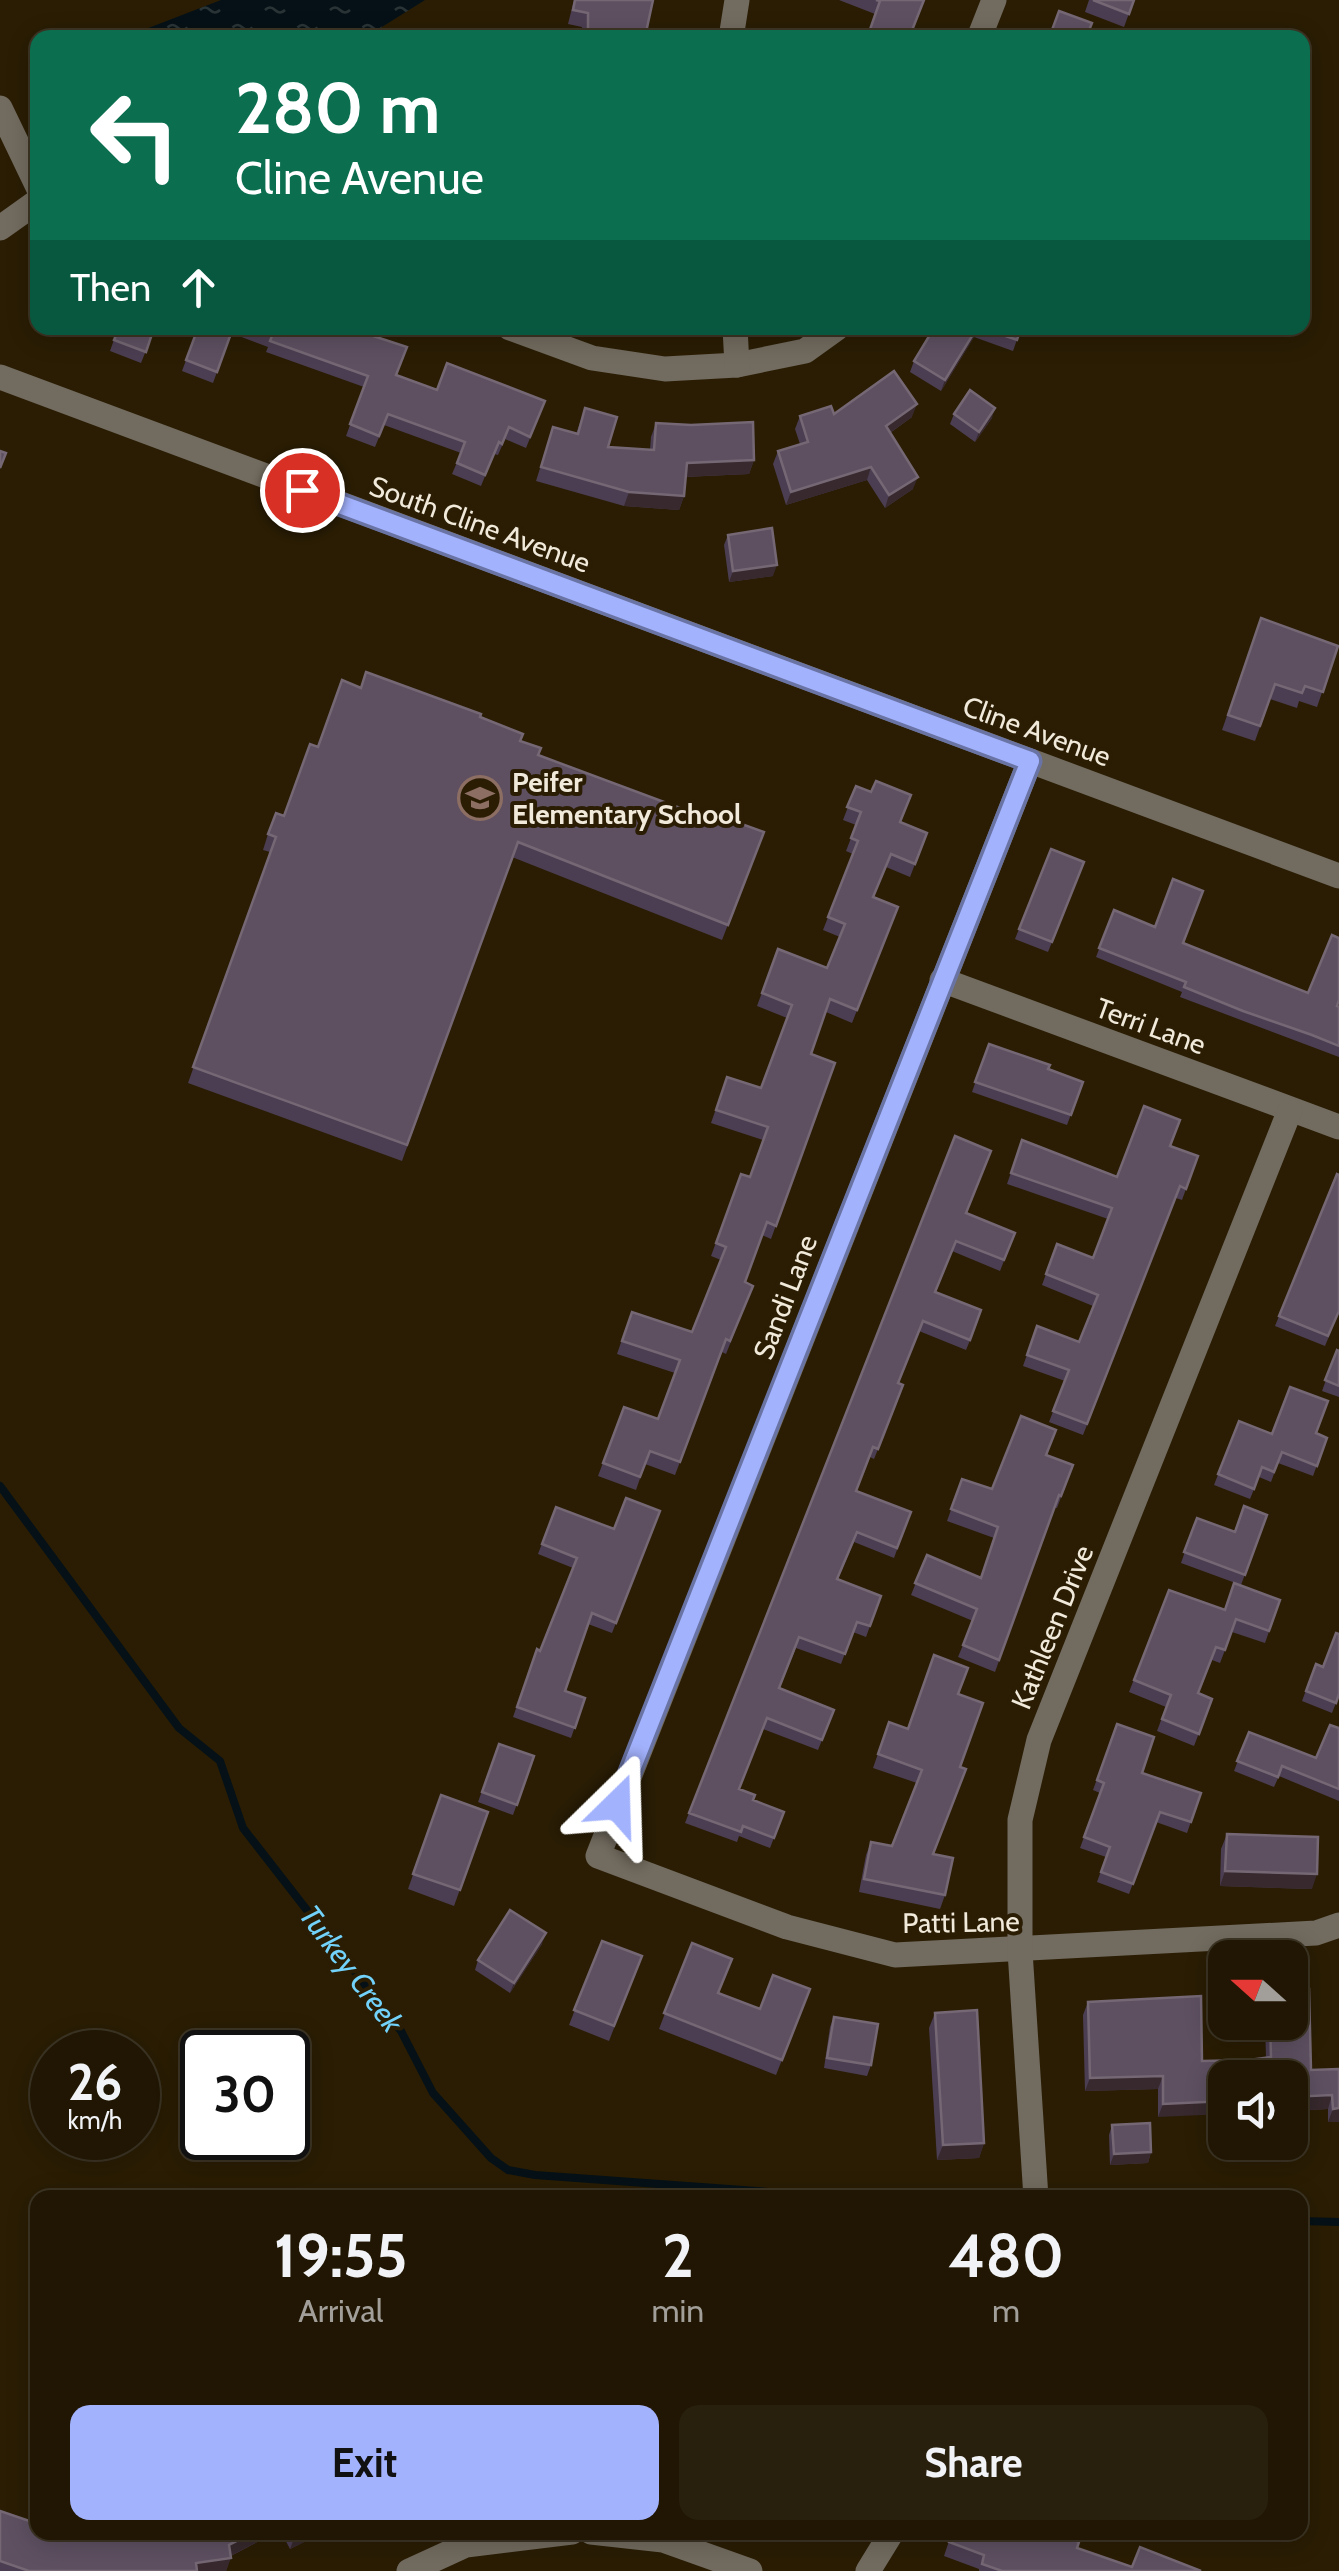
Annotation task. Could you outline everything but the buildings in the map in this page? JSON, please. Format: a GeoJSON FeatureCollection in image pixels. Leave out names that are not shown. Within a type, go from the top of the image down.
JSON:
{"type":"FeatureCollection","features":[{"type":"Feature","properties":{"kind":"street"},"geometry":{"type":"LineString","coordinates":[[732,30],[736,0]]}},
{"type":"Feature","properties":{"kind":"street"},"geometry":{"type":"LineString","coordinates":[[982,30],[994,0]]}},
{"type":"Feature","properties":{"kind":"street"},"geometry":{"type":"LineString","coordinates":[[0,108],[30,170]]}},
{"type":"Feature","properties":{"kind":"street"},"geometry":{"type":"LineString","coordinates":[[0,228],[30,207]]}},
{"type":"Feature","properties":{"kind":"street"},"geometry":{"type":"LineString","coordinates":[[529,335],[592,358],[665,369],[737,365],[805,351],[827,335]]}},
{"type":"Feature","properties":{"kind":"street"},"geometry":{"type":"LineString","coordinates":[[735,335],[737,365]]}},
{"type":"Feature","properties":{"kind":"street","name":"South Cline Avenue"},"geometry":{"type":"LineString","coordinates":[[0,377],[714,644]]}},
{"type":"Feature","properties":{"kind":"street","name":"Cline Avenue"},"geometry":{"type":"LineString","coordinates":[[714,644],[1339,876]]}},
{"type":"Feature","properties":{"kind":"street","name":"Sandi Lane"},"geometry":{"type":"LineString","coordinates":[[598,1856],[1030,761]]}},
{"type":"Feature","properties":{"kind":"street","name":"Terri Lane"},"geometry":{"type":"LineString","coordinates":[[942,980],[1339,1127]]}},
{"type":"Feature","properties":{"kind":"street","name":"Kathleen Drive"},"geometry":{"type":"LineString","coordinates":[[1035,2190],[1020,1951],[1020,1820],[1039,1740],[1290,1110]]}},
{"type":"Feature","properties":{"kind":"street","name":"Patti Lane"},"geometry":{"type":"LineString","coordinates":[[598,1856],[787,1927],[895,1955],[1316,1932],[1339,1925]]}},
{"type":"Feature","properties":{"kind":"street"},"geometry":{"type":"LineString","coordinates":[[409,2571],[466,2545],[507,2540]]}},
{"type":"Feature","properties":{"kind":"street"},"geometry":{"type":"LineString","coordinates":[[663,2540],[750,2571]]}},
{"type":"Feature","properties":{"kind":"street"},"geometry":{"type":"LineString","coordinates":[[868,2571],[887,2540]]}},
{"type":"Feature","properties":{"kind":"water"},"geometry":{"type":"Polygon","coordinates":[[[221,0],[425,0],[377,30],[143,30],[221,0]]]}},
{"type":"Feature","properties":{"kind":"waterway","name":"Turkey Creek"},"geometry":{"type":"LineString","coordinates":[[0,1486],[179,1728],[220,1761],[243,1828],[401,2031],[433,2093],[491,2158],[508,2170],[535,2175],[742,2190]]}},
{"type":"Feature","properties":{"kind":"waterway","name":"Turkey Creek"},"geometry":{"type":"LineString","coordinates":[[1308,2221],[1339,2222]]}},
{"type":"Feature","properties":{"kind":"place","name":"Peifer Elementary School"},"geometry":{"type":"Point","coordinates":[480,798]}},
{"type":"Feature","properties":{"kind":"route"},"geometry":{"type":"LineString","coordinates":[[302,490],[1030,761],[617,1805]]}}]}
